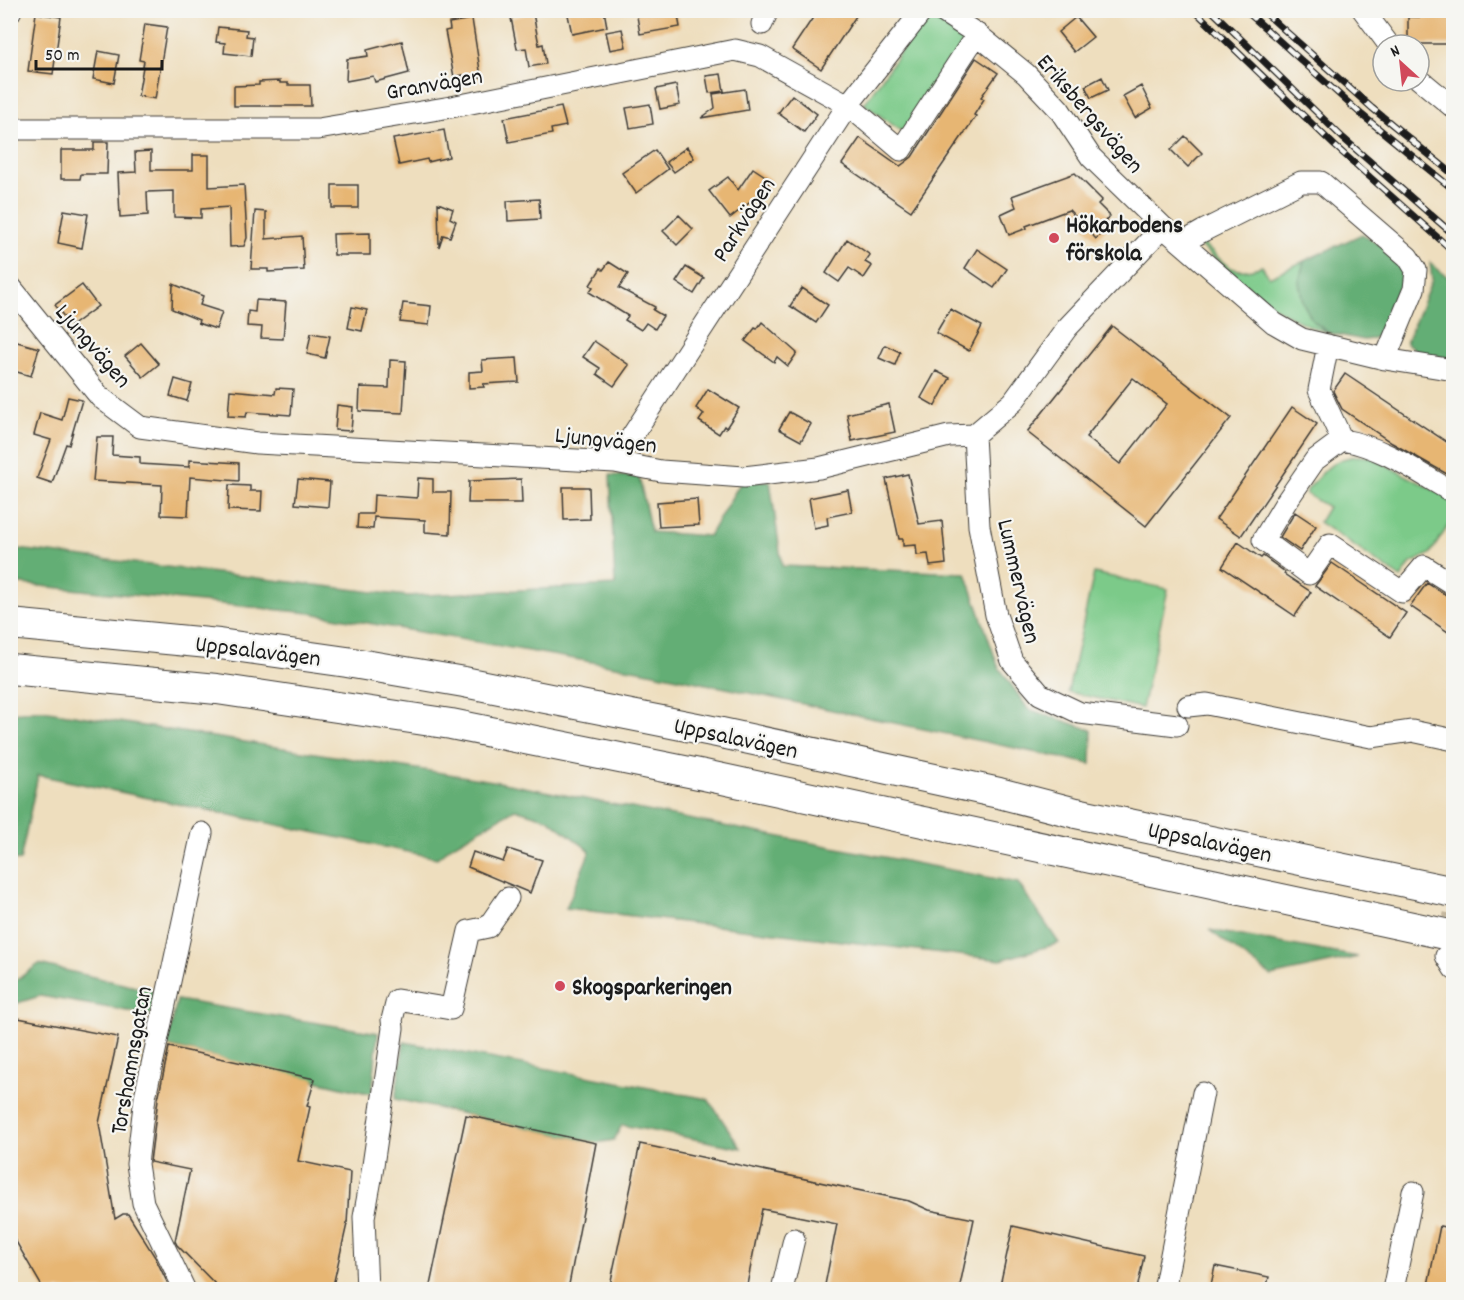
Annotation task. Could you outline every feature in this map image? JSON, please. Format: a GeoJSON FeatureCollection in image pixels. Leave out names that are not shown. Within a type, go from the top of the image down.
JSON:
{"type":"FeatureCollection","features":[{"type":"Feature","properties":{"kind":"highway","name":"Uppsalavägen"},"geometry":{"type":"LineString","coordinates":[[10,624],[219,644],[347,662],[464,682],[717,732],[999,793],[1076,813],[1454,892]]}},
{"type":"Feature","properties":{"kind":"highway","name":"Uppsalavägen"},"geometry":{"type":"LineString","coordinates":[[10,669],[217,689],[450,724],[716,777],[1451,954]]}},
{"type":"Feature","properties":{"kind":"street","name":"Parkvägen"},"geometry":{"type":"LineString","coordinates":[[615,462],[848,105],[923,10]]}},
{"type":"Feature","properties":{"kind":"street","name":"Eriksbergsvägen"},"geometry":{"type":"LineString","coordinates":[[940,10],[977,34],[1026,74],[1059,109],[1091,157],[1163,227],[1274,323],[1302,339],[1385,359],[1454,370]]}},
{"type":"Feature","properties":{"kind":"street"},"geometry":{"type":"LineString","coordinates":[[1363,10],[1380,33]]}},
{"type":"Feature","properties":{"kind":"street","name":"Granvägen"},"geometry":{"type":"LineString","coordinates":[[10,129],[318,129],[451,107],[735,50],[760,56],[848,105],[901,150],[977,34]]}},
{"type":"Feature","properties":{"kind":"street"},"geometry":{"type":"LineString","coordinates":[[1431,89],[1454,108]]}},
{"type":"Feature","properties":{"kind":"street"},"geometry":{"type":"LineString","coordinates":[[1182,243],[1301,182],[1321,182],[1408,257],[1416,270],[1414,289],[1385,359]]}},
{"type":"Feature","properties":{"kind":"street"},"geometry":{"type":"LineString","coordinates":[[974,435],[1013,402],[1067,328],[1163,227]]}},
{"type":"Feature","properties":{"kind":"street","name":"Ljungvägen"},"geometry":{"type":"LineString","coordinates":[[10,286],[100,397],[140,427],[257,443],[615,462],[661,471],[744,477],[819,468],[949,436],[974,435]]}},
{"type":"Feature","properties":{"kind":"street"},"geometry":{"type":"LineString","coordinates":[[1328,345],[1319,390],[1342,440]]}},
{"type":"Feature","properties":{"kind":"street","name":"Lummervägen"},"geometry":{"type":"LineString","coordinates":[[974,435],[979,525],[996,615],[1012,661],[1041,694],[1080,713],[1177,725]]}},
{"type":"Feature","properties":{"kind":"street"},"geometry":{"type":"LineString","coordinates":[[1454,494],[1403,463],[1356,442],[1342,440],[1316,460],[1286,502],[1263,540],[1309,574],[1330,544],[1402,592],[1424,566],[1454,585]]}},
{"type":"Feature","properties":{"kind":"street"},"geometry":{"type":"LineString","coordinates":[[1188,706],[1207,704],[1371,737],[1412,731],[1454,740]]}},
{"type":"Feature","properties":{"kind":"street","name":"Torshamnsgatan"},"geometry":{"type":"LineString","coordinates":[[184,1289],[143,1203],[137,1164],[146,1097],[202,833]]}},
{"type":"Feature","properties":{"kind":"street"},"geometry":{"type":"LineString","coordinates":[[367,1290],[364,1217],[393,1028],[392,1020],[397,1000],[451,1009],[469,932],[488,927],[508,898]]}},
{"type":"Feature","properties":{"kind":"street"},"geometry":{"type":"LineString","coordinates":[[1164,1290],[1203,1092]]}},
{"type":"Feature","properties":{"kind":"street"},"geometry":{"type":"LineString","coordinates":[[1393,1290],[1413,1192]]}},
{"type":"Feature","properties":{"kind":"street"},"geometry":{"type":"LineString","coordinates":[[782,1290],[794,1239]]}},
{"type":"Feature","properties":{"kind":"green space"},"geometry":{"type":"Polygon","coordinates":[[[923,19],[941,23],[966,40],[904,133],[864,104],[923,19]]]}},
{"type":"Feature","properties":{"kind":"green space"},"geometry":{"type":"Polygon","coordinates":[[[1362,234],[1396,254],[1408,278],[1405,294],[1383,334],[1364,340],[1329,333],[1313,321],[1303,303],[1299,282],[1304,261],[1362,234]]]}},
{"type":"Feature","properties":{"kind":"green space"},"geometry":{"type":"Polygon","coordinates":[[[1201,243],[1234,269],[1242,270],[1262,266],[1269,277],[1304,261],[1299,282],[1313,321],[1329,333],[1292,318],[1276,308],[1199,245],[1201,243]]]}},
{"type":"Feature","properties":{"kind":"green space"},"geometry":{"type":"Polygon","coordinates":[[[1430,263],[1453,281],[1453,359],[1421,354],[1406,343],[1432,280],[1430,263]]]}},
{"type":"Feature","properties":{"kind":"green space"},"geometry":{"type":"Polygon","coordinates":[[[1358,456],[1371,457],[1453,500],[1453,522],[1430,554],[1411,563],[1401,578],[1319,522],[1328,507],[1306,494],[1329,466],[1341,459],[1358,456]]]}},
{"type":"Feature","properties":{"kind":"green space"},"geometry":{"type":"Polygon","coordinates":[[[610,475],[639,477],[651,532],[709,536],[742,480],[770,481],[782,566],[966,573],[998,666],[1028,709],[1092,730],[1091,764],[644,671],[310,613],[11,583],[10,548],[407,596],[615,585],[610,475]]]}},
{"type":"Feature","properties":{"kind":"green space"},"geometry":{"type":"Polygon","coordinates":[[[1094,573],[1168,589],[1142,708],[1068,692],[1094,573]]]}},
{"type":"Feature","properties":{"kind":"green space"},"geometry":{"type":"Polygon","coordinates":[[[42,710],[493,781],[1018,883],[1059,943],[1001,960],[566,908],[590,851],[548,819],[515,809],[453,845],[437,858],[38,775],[20,861],[11,859],[11,713],[42,710]]]}},
{"type":"Feature","properties":{"kind":"green space"},"geometry":{"type":"Polygon","coordinates":[[[1209,930],[1358,957],[1271,976],[1209,930]]]}},
{"type":"Feature","properties":{"kind":"green space"},"geometry":{"type":"Polygon","coordinates":[[[39,964],[153,991],[151,1015],[40,996],[11,1005],[11,984],[39,964]]]}},
{"type":"Feature","properties":{"kind":"green space"},"geometry":{"type":"Polygon","coordinates":[[[177,1000],[378,1033],[372,1094],[167,1046],[177,1000]]]}},
{"type":"Feature","properties":{"kind":"green space"},"geometry":{"type":"Polygon","coordinates":[[[404,1042],[708,1099],[741,1148],[622,1125],[614,1140],[596,1143],[395,1099],[404,1042]]]}},
{"type":"Feature","properties":{"kind":"building"},"geometry":{"type":"Polygon","coordinates":[[[567,10],[604,10],[607,27],[572,34],[567,10]]]}},
{"type":"Feature","properties":{"kind":"building"},"geometry":{"type":"Polygon","coordinates":[[[636,10],[677,10],[680,27],[640,34],[636,10]]]}},
{"type":"Feature","properties":{"kind":"building"},"geometry":{"type":"Polygon","coordinates":[[[818,10],[860,10],[821,69],[792,49],[818,10]]]}},
{"type":"Feature","properties":{"kind":"building"},"geometry":{"type":"Polygon","coordinates":[[[36,13],[61,17],[53,74],[28,71],[36,13]]]}},
{"type":"Feature","properties":{"kind":"building"},"geometry":{"type":"Polygon","coordinates":[[[533,13],[539,45],[543,44],[546,64],[529,67],[526,48],[517,49],[511,18],[533,13]]]}},
{"type":"Feature","properties":{"kind":"building"},"geometry":{"type":"Polygon","coordinates":[[[1076,17],[1093,37],[1074,52],[1058,32],[1076,17]]]}},
{"type":"Feature","properties":{"kind":"building"},"geometry":{"type":"Polygon","coordinates":[[[1408,17],[1454,17],[1454,44],[1431,44],[1431,33],[1408,33],[1408,17]]]}},
{"type":"Feature","properties":{"kind":"building"},"geometry":{"type":"Polygon","coordinates":[[[472,19],[481,77],[464,81],[463,75],[454,77],[445,31],[450,30],[449,23],[472,19]]]}},
{"type":"Feature","properties":{"kind":"building"},"geometry":{"type":"Polygon","coordinates":[[[145,24],[167,27],[155,99],[138,96],[144,61],[139,60],[145,24]]]}},
{"type":"Feature","properties":{"kind":"building"},"geometry":{"type":"Polygon","coordinates":[[[218,27],[247,30],[246,36],[253,37],[251,56],[224,53],[225,43],[216,42],[218,27]]]}},
{"type":"Feature","properties":{"kind":"building"},"geometry":{"type":"Polygon","coordinates":[[[622,29],[626,47],[610,50],[606,32],[622,29]]]}},
{"type":"Feature","properties":{"kind":"building"},"geometry":{"type":"Polygon","coordinates":[[[402,41],[409,73],[375,82],[373,76],[346,81],[347,59],[368,56],[367,50],[402,41]]]}},
{"type":"Feature","properties":{"kind":"building"},"geometry":{"type":"Polygon","coordinates":[[[98,51],[119,55],[114,83],[93,79],[98,51]]]}},
{"type":"Feature","properties":{"kind":"building"},"geometry":{"type":"Polygon","coordinates":[[[976,58],[998,73],[981,97],[984,99],[974,115],[976,116],[911,211],[842,164],[860,138],[900,166],[907,161],[912,157],[976,58]]]}},
{"type":"Feature","properties":{"kind":"building"},"geometry":{"type":"Polygon","coordinates":[[[721,74],[724,91],[709,93],[706,76],[721,74]]]}},
{"type":"Feature","properties":{"kind":"building"},"geometry":{"type":"Polygon","coordinates":[[[1102,77],[1108,90],[1091,98],[1085,86],[1102,77]]]}},
{"type":"Feature","properties":{"kind":"building"},"geometry":{"type":"Polygon","coordinates":[[[280,81],[288,85],[310,85],[311,106],[234,106],[234,86],[280,81]]]}},
{"type":"Feature","properties":{"kind":"building"},"geometry":{"type":"Polygon","coordinates":[[[676,85],[680,105],[660,109],[656,89],[676,85]]]}},
{"type":"Feature","properties":{"kind":"building"},"geometry":{"type":"Polygon","coordinates":[[[1141,86],[1152,108],[1135,118],[1123,96],[1141,86]]]}},
{"type":"Feature","properties":{"kind":"building"},"geometry":{"type":"Polygon","coordinates":[[[745,89],[748,110],[701,118],[715,108],[713,94],[745,89]]]}},
{"type":"Feature","properties":{"kind":"building"},"geometry":{"type":"Polygon","coordinates":[[[792,95],[817,114],[804,132],[778,113],[792,95]]]}},
{"type":"Feature","properties":{"kind":"building"},"geometry":{"type":"Polygon","coordinates":[[[650,104],[653,124],[630,128],[626,108],[650,104]]]}},
{"type":"Feature","properties":{"kind":"building"},"geometry":{"type":"Polygon","coordinates":[[[561,107],[566,126],[551,129],[552,134],[509,142],[504,118],[561,107]]]}},
{"type":"Feature","properties":{"kind":"building"},"geometry":{"type":"Polygon","coordinates":[[[444,130],[449,157],[399,165],[393,139],[444,130]]]}},
{"type":"Feature","properties":{"kind":"building"},"geometry":{"type":"Polygon","coordinates":[[[1185,136],[1202,153],[1188,167],[1171,150],[1185,136]]]}},
{"type":"Feature","properties":{"kind":"building"},"geometry":{"type":"Polygon","coordinates":[[[94,142],[108,142],[107,174],[81,174],[80,179],[61,179],[61,150],[94,150],[94,142]]]}},
{"type":"Feature","properties":{"kind":"building"},"geometry":{"type":"Polygon","coordinates":[[[687,147],[694,158],[674,172],[666,162],[687,147]]]}},
{"type":"Feature","properties":{"kind":"building"},"geometry":{"type":"Polygon","coordinates":[[[655,150],[668,169],[636,193],[622,173],[655,150]]]}},
{"type":"Feature","properties":{"kind":"building"},"geometry":{"type":"Polygon","coordinates":[[[151,151],[151,170],[193,170],[193,155],[209,155],[209,187],[244,185],[247,238],[244,246],[230,247],[229,207],[201,209],[201,218],[174,217],[174,191],[147,192],[148,215],[120,217],[118,173],[136,172],[135,152],[151,151]]]}},
{"type":"Feature","properties":{"kind":"building"},"geometry":{"type":"Polygon","coordinates":[[[753,168],[771,180],[763,192],[730,218],[709,191],[728,177],[738,190],[753,168]]]}},
{"type":"Feature","properties":{"kind":"building"},"geometry":{"type":"Polygon","coordinates":[[[1075,173],[1102,200],[1098,204],[1110,216],[1105,221],[1109,225],[1096,239],[1069,210],[1009,235],[1001,214],[1016,207],[1012,196],[1075,173]]]}},
{"type":"Feature","properties":{"kind":"building"},"geometry":{"type":"Polygon","coordinates":[[[332,185],[358,185],[358,208],[332,208],[332,185]]]}},
{"type":"Feature","properties":{"kind":"building"},"geometry":{"type":"Polygon","coordinates":[[[539,199],[540,219],[508,221],[507,201],[539,199]]]}},
{"type":"Feature","properties":{"kind":"building"},"geometry":{"type":"Polygon","coordinates":[[[438,203],[453,209],[450,218],[456,221],[450,237],[443,235],[439,247],[438,203]]]}},
{"type":"Feature","properties":{"kind":"building"},"geometry":{"type":"Polygon","coordinates":[[[64,210],[88,214],[82,248],[58,243],[64,210]]]}},
{"type":"Feature","properties":{"kind":"building"},"geometry":{"type":"Polygon","coordinates":[[[255,211],[266,212],[266,239],[302,236],[304,270],[268,272],[268,269],[251,269],[255,211]]]}},
{"type":"Feature","properties":{"kind":"building"},"geometry":{"type":"Polygon","coordinates":[[[679,215],[693,229],[677,245],[663,231],[679,215]]]}},
{"type":"Feature","properties":{"kind":"building"},"geometry":{"type":"Polygon","coordinates":[[[370,233],[370,255],[334,255],[333,234],[370,233]]]}},
{"type":"Feature","properties":{"kind":"building"},"geometry":{"type":"Polygon","coordinates":[[[847,239],[870,255],[865,262],[872,266],[864,278],[849,268],[839,282],[826,273],[847,239]]]}},
{"type":"Feature","properties":{"kind":"building"},"geometry":{"type":"Polygon","coordinates":[[[977,249],[1007,269],[994,288],[965,268],[977,249]]]}},
{"type":"Feature","properties":{"kind":"building"},"geometry":{"type":"Polygon","coordinates":[[[609,262],[628,274],[619,288],[655,307],[653,310],[663,316],[655,329],[646,323],[641,330],[625,320],[628,316],[589,292],[593,287],[590,285],[601,268],[603,270],[609,262]]]}},
{"type":"Feature","properties":{"kind":"building"},"geometry":{"type":"Polygon","coordinates":[[[686,267],[704,278],[694,294],[676,282],[686,267]]]}},
{"type":"Feature","properties":{"kind":"building"},"geometry":{"type":"Polygon","coordinates":[[[173,284],[203,296],[200,305],[222,312],[216,329],[198,323],[199,320],[172,309],[173,284]]]}},
{"type":"Feature","properties":{"kind":"building"},"geometry":{"type":"Polygon","coordinates":[[[82,285],[98,306],[71,326],[55,305],[82,285]]]}},
{"type":"Feature","properties":{"kind":"building"},"geometry":{"type":"Polygon","coordinates":[[[802,288],[828,305],[816,323],[790,306],[802,288]]]}},
{"type":"Feature","properties":{"kind":"building"},"geometry":{"type":"Polygon","coordinates":[[[256,300],[286,302],[283,339],[261,338],[262,327],[247,326],[248,311],[255,312],[256,300]]]}},
{"type":"Feature","properties":{"kind":"building"},"geometry":{"type":"Polygon","coordinates":[[[403,303],[431,306],[429,325],[400,322],[403,303]]]}},
{"type":"Feature","properties":{"kind":"building"},"geometry":{"type":"Polygon","coordinates":[[[352,307],[367,310],[362,331],[348,328],[352,307]]]}},
{"type":"Feature","properties":{"kind":"building"},"geometry":{"type":"Polygon","coordinates":[[[950,309],[982,326],[969,351],[936,333],[950,309]]]}},
{"type":"Feature","properties":{"kind":"building"},"geometry":{"type":"Polygon","coordinates":[[[762,322],[797,353],[788,366],[777,357],[774,362],[745,341],[762,322]]]}},
{"type":"Feature","properties":{"kind":"building"},"geometry":{"type":"Polygon","coordinates":[[[1112,326],[1231,418],[1146,526],[1027,432],[1112,326]],[[1133,378],[1086,437],[1120,464],[1167,404],[1133,378]]]}},
{"type":"Feature","properties":{"kind":"building"},"geometry":{"type":"Polygon","coordinates":[[[311,333],[330,336],[325,358],[307,354],[311,333]]]}},
{"type":"Feature","properties":{"kind":"building"},"geometry":{"type":"Polygon","coordinates":[[[10,340],[39,348],[31,376],[10,370],[10,340]]]}},
{"type":"Feature","properties":{"kind":"building"},"geometry":{"type":"Polygon","coordinates":[[[594,341],[629,365],[614,386],[597,374],[600,368],[583,357],[594,341]]]}},
{"type":"Feature","properties":{"kind":"building"},"geometry":{"type":"Polygon","coordinates":[[[141,343],[159,364],[143,377],[125,356],[141,343]]]}},
{"type":"Feature","properties":{"kind":"building"},"geometry":{"type":"Polygon","coordinates":[[[885,345],[900,352],[895,365],[879,358],[885,345]]]}},
{"type":"Feature","properties":{"kind":"building"},"geometry":{"type":"Polygon","coordinates":[[[517,358],[519,382],[483,384],[484,387],[469,388],[469,372],[483,371],[482,360],[517,358]]]}},
{"type":"Feature","properties":{"kind":"building"},"geometry":{"type":"Polygon","coordinates":[[[390,360],[406,361],[403,413],[359,411],[360,387],[389,388],[390,360]]]}},
{"type":"Feature","properties":{"kind":"building"},"geometry":{"type":"Polygon","coordinates":[[[936,371],[950,378],[935,406],[921,398],[936,371]]]}},
{"type":"Feature","properties":{"kind":"building"},"geometry":{"type":"Polygon","coordinates":[[[1345,374],[1454,447],[1454,478],[1392,443],[1342,409],[1333,391],[1345,374]]]}},
{"type":"Feature","properties":{"kind":"building"},"geometry":{"type":"Polygon","coordinates":[[[175,379],[192,384],[187,401],[170,396],[175,379]]]}},
{"type":"Feature","properties":{"kind":"building"},"geometry":{"type":"Polygon","coordinates":[[[276,388],[293,389],[291,415],[247,412],[246,417],[228,416],[230,390],[275,394],[276,388]]]}},
{"type":"Feature","properties":{"kind":"building"},"geometry":{"type":"Polygon","coordinates":[[[708,389],[739,408],[726,428],[724,426],[719,434],[699,421],[704,414],[696,408],[708,389]]]}},
{"type":"Feature","properties":{"kind":"building"},"geometry":{"type":"Polygon","coordinates":[[[68,397],[82,400],[69,445],[66,444],[52,483],[37,478],[51,440],[34,435],[40,413],[62,420],[68,397]]]}},
{"type":"Feature","properties":{"kind":"building"},"geometry":{"type":"Polygon","coordinates":[[[889,404],[895,432],[852,441],[847,414],[889,404]]]}},
{"type":"Feature","properties":{"kind":"building"},"geometry":{"type":"Polygon","coordinates":[[[337,405],[353,407],[351,431],[335,430],[337,405]]]}},
{"type":"Feature","properties":{"kind":"building"},"geometry":{"type":"Polygon","coordinates":[[[1292,407],[1317,424],[1241,536],[1216,519],[1292,407]]]}},
{"type":"Feature","properties":{"kind":"building"},"geometry":{"type":"Polygon","coordinates":[[[789,412],[811,424],[801,441],[779,429],[789,412]]]}},
{"type":"Feature","properties":{"kind":"building"},"geometry":{"type":"Polygon","coordinates":[[[97,437],[113,437],[112,455],[140,457],[140,464],[189,467],[189,460],[239,463],[239,481],[190,477],[188,516],[161,515],[162,485],[93,481],[97,437]]]}},
{"type":"Feature","properties":{"kind":"building"},"geometry":{"type":"Polygon","coordinates":[[[908,474],[919,524],[942,521],[946,564],[930,566],[928,554],[917,555],[916,545],[903,546],[903,539],[899,539],[886,479],[908,474]]]}},
{"type":"Feature","properties":{"kind":"building"},"geometry":{"type":"Polygon","coordinates":[[[418,478],[433,479],[433,492],[451,492],[450,534],[425,532],[425,520],[374,517],[373,529],[357,528],[358,514],[373,514],[374,495],[417,498],[418,478]]]}},
{"type":"Feature","properties":{"kind":"building"},"geometry":{"type":"Polygon","coordinates":[[[298,479],[330,482],[328,507],[295,504],[298,479]]]}},
{"type":"Feature","properties":{"kind":"building"},"geometry":{"type":"Polygon","coordinates":[[[521,479],[522,503],[468,503],[469,481],[521,479]]]}},
{"type":"Feature","properties":{"kind":"building"},"geometry":{"type":"Polygon","coordinates":[[[229,485],[250,486],[250,491],[262,491],[261,511],[228,510],[229,485]]]}},
{"type":"Feature","properties":{"kind":"building"},"geometry":{"type":"Polygon","coordinates":[[[563,487],[589,487],[590,519],[564,520],[563,487]]]}},
{"type":"Feature","properties":{"kind":"building"},"geometry":{"type":"Polygon","coordinates":[[[848,490],[852,512],[827,517],[828,525],[814,528],[809,498],[848,490]]]}},
{"type":"Feature","properties":{"kind":"building"},"geometry":{"type":"Polygon","coordinates":[[[697,499],[699,525],[659,527],[657,502],[697,499]]]}},
{"type":"Feature","properties":{"kind":"building"},"geometry":{"type":"Polygon","coordinates":[[[1295,512],[1316,526],[1300,551],[1280,537],[1295,512]]]}},
{"type":"Feature","properties":{"kind":"building"},"geometry":{"type":"Polygon","coordinates":[[[1238,542],[1261,558],[1263,556],[1311,592],[1295,616],[1222,567],[1238,542]]]}},
{"type":"Feature","properties":{"kind":"building"},"geometry":{"type":"Polygon","coordinates":[[[1332,563],[1406,613],[1390,637],[1315,586],[1332,563]]]}},
{"type":"Feature","properties":{"kind":"building"},"geometry":{"type":"Polygon","coordinates":[[[1427,583],[1454,600],[1454,636],[1410,606],[1427,583]]]}},
{"type":"Feature","properties":{"kind":"building"},"geometry":{"type":"Polygon","coordinates":[[[508,849],[542,860],[530,893],[468,867],[473,852],[503,862],[508,849]]]}},
{"type":"Feature","properties":{"kind":"building"},"geometry":{"type":"Polygon","coordinates":[[[18,1018],[118,1037],[99,1123],[115,1219],[128,1214],[155,1257],[168,1284],[160,1290],[44,1290],[15,1240],[10,1228],[10,1054],[18,1018]]]}},
{"type":"Feature","properties":{"kind":"building"},"geometry":{"type":"Polygon","coordinates":[[[169,1047],[315,1079],[307,1106],[310,1107],[298,1161],[350,1172],[347,1224],[332,1290],[221,1290],[177,1245],[175,1241],[190,1170],[150,1162],[158,1099],[169,1047]]]}},
{"type":"Feature","properties":{"kind":"building"},"geometry":{"type":"Polygon","coordinates":[[[466,1115],[596,1143],[568,1290],[429,1290],[466,1115]]]}},
{"type":"Feature","properties":{"kind":"building"},"geometry":{"type":"Polygon","coordinates":[[[640,1144],[909,1201],[929,1210],[974,1219],[959,1290],[824,1290],[837,1224],[762,1209],[746,1290],[609,1290],[640,1144]]]}},
{"type":"Feature","properties":{"kind":"building"},"geometry":{"type":"Polygon","coordinates":[[[1013,1226],[1144,1256],[1137,1290],[999,1290],[1013,1226]]]}},
{"type":"Feature","properties":{"kind":"building"},"geometry":{"type":"Polygon","coordinates":[[[1440,1226],[1454,1229],[1454,1290],[1427,1290],[1440,1226]]]}},
{"type":"Feature","properties":{"kind":"building"},"geometry":{"type":"Polygon","coordinates":[[[1215,1266],[1269,1277],[1266,1290],[1210,1290],[1215,1266]]]}},
{"type":"Feature","properties":{"kind":"tunnel"},"geometry":{"type":"LineString","coordinates":[[1448,949],[1454,914]]}},
{"type":"Feature","properties":{"kind":"railway"},"geometry":{"type":"LineString","coordinates":[[1194,10],[1335,146],[1454,252]]}},
{"type":"Feature","properties":{"kind":"railway"},"geometry":{"type":"LineString","coordinates":[[1211,10],[1343,138],[1454,235]]}},
{"type":"Feature","properties":{"kind":"railway"},"geometry":{"type":"LineString","coordinates":[[1245,10],[1362,115],[1454,190]]}},
{"type":"Feature","properties":{"kind":"railway"},"geometry":{"type":"LineString","coordinates":[[1262,10],[1372,108],[1454,175]]}},
{"type":"Feature","properties":{"kind":"place","name":"Hökarbodens förskola"},"geometry":{"type":"Point","coordinates":[1054,238]}},
{"type":"Feature","properties":{"kind":"place","name":"Skogsparkeringen"},"geometry":{"type":"Point","coordinates":[560,986]}}]}
